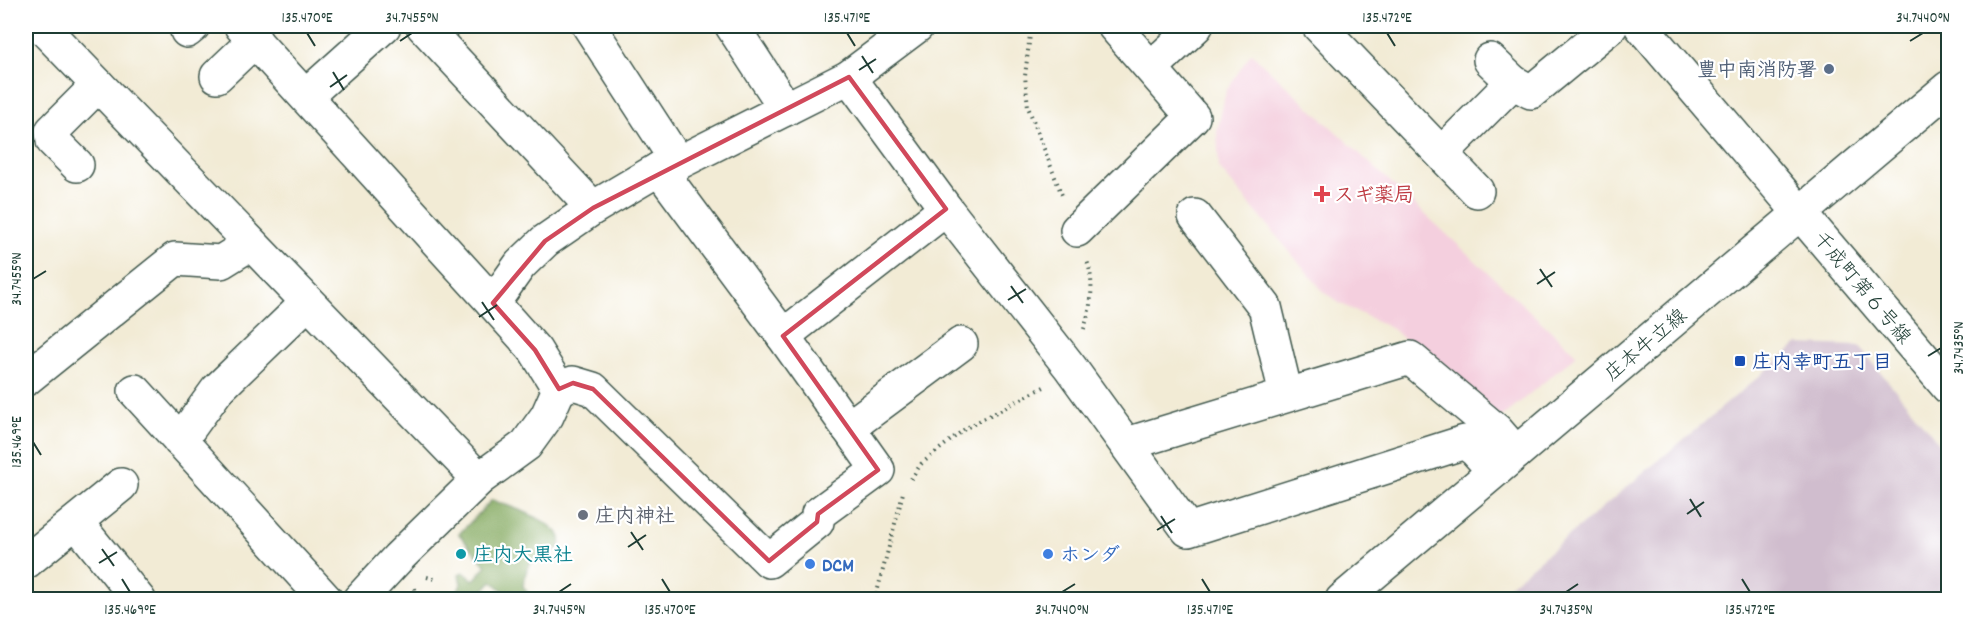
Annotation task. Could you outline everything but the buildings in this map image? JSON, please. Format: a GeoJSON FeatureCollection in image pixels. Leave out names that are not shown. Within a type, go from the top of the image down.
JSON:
{"type":"FeatureCollection","features":[{"type":"Feature","properties":{"kind":"street"},"geometry":{"type":"LineString","coordinates":[[306,96],[384,26]]}},
{"type":"Feature","properties":{"kind":"street"},"geometry":{"type":"LineString","coordinates":[[423,26],[594,208]]}},
{"type":"Feature","properties":{"kind":"street"},"geometry":{"type":"LineString","coordinates":[[359,600],[479,479],[526,445],[547,416],[559,389],[573,383],[593,389],[769,561],[817,522],[818,514],[878,470],[783,336],[668,166],[589,26]]}},
{"type":"Feature","properties":{"kind":"street"},"geometry":{"type":"LineString","coordinates":[[732,26],[786,109]]}},
{"type":"Feature","properties":{"kind":"street"},"geometry":{"type":"LineString","coordinates":[[493,303],[532,252],[594,208],[668,166],[849,77],[916,26]]}},
{"type":"Feature","properties":{"kind":"street"},"geometry":{"type":"LineString","coordinates":[[1077,230],[1193,117],[1114,26]]}},
{"type":"Feature","properties":{"kind":"street"},"geometry":{"type":"LineString","coordinates":[[1151,68],[1197,26]]}},
{"type":"Feature","properties":{"kind":"street"},"geometry":{"type":"LineString","coordinates":[[1319,26],[1477,191]]}},
{"type":"Feature","properties":{"kind":"street"},"geometry":{"type":"LineString","coordinates":[[1490,60],[1513,82],[1531,92],[1611,26]]}},
{"type":"Feature","properties":{"kind":"street","name":"千成町第６号線"},"geometry":{"type":"LineString","coordinates":[[1641,26],[1948,387]]}},
{"type":"Feature","properties":{"kind":"street"},"geometry":{"type":"LineString","coordinates":[[40,33],[98,86],[479,479]]}},
{"type":"Feature","properties":{"kind":"street"},"geometry":{"type":"LineString","coordinates":[[217,76],[248,33],[535,350],[559,389]]}},
{"type":"Feature","properties":{"kind":"street"},"geometry":{"type":"LineString","coordinates":[[849,77],[946,209],[1070,367],[1188,530],[1465,442],[1475,450],[1505,462]]}},
{"type":"Feature","properties":{"kind":"street"},"geometry":{"type":"LineString","coordinates":[[1442,153],[1513,82]]}},
{"type":"Feature","properties":{"kind":"street"},"geometry":{"type":"LineString","coordinates":[[77,165],[53,141],[52,131],[98,86]]}},
{"type":"Feature","properties":{"kind":"street","name":"庄本牛立線"},"geometry":{"type":"LineString","coordinates":[[1342,600],[1948,88]]}},
{"type":"Feature","properties":{"kind":"street"},"geometry":{"type":"LineString","coordinates":[[783,336],[946,209]]}},
{"type":"Feature","properties":{"kind":"street"},"geometry":{"type":"LineString","coordinates":[[1195,216],[1265,307],[1286,394]]}},
{"type":"Feature","properties":{"kind":"street"},"geometry":{"type":"LineString","coordinates":[[26,379],[175,259],[221,262],[250,244]]}},
{"type":"Feature","properties":{"kind":"street"},"geometry":{"type":"LineString","coordinates":[[180,441],[217,390],[308,303]]}},
{"type":"Feature","properties":{"kind":"street"},"geometry":{"type":"LineString","coordinates":[[848,428],[961,344]]}},
{"type":"Feature","properties":{"kind":"street"},"geometry":{"type":"LineString","coordinates":[[1127,444],[1410,358],[1497,431],[1505,462]]}},
{"type":"Feature","properties":{"kind":"street"},"geometry":{"type":"LineString","coordinates":[[135,391],[326,600]]}},
{"type":"Feature","properties":{"kind":"street"},"geometry":{"type":"LineString","coordinates":[[26,562],[121,485]]}},
{"type":"Feature","properties":{"kind":"street"},"geometry":{"type":"LineString","coordinates":[[76,522],[139,600]]}},
{"type":"Feature","properties":{"kind":"path"},"geometry":{"type":"LineString","coordinates":[[448,600],[451,594]]}},
{"type":"Feature","properties":{"kind":"highlighted area"},"geometry":{"type":"Polygon","coordinates":[[[849,77],[946,209],[783,336],[878,470],[818,514],[817,522],[769,561],[593,389],[573,383],[559,389],[535,350],[493,303],[545,241],[593,208],[849,77]]]}},
{"type":"Feature","properties":{"kind":"shaded area"},"geometry":{"type":"Polygon","coordinates":[[[1251,53],[1577,355],[1498,420],[1391,328],[1339,303],[1322,290],[1219,168],[1217,132],[1226,91],[1251,53]]]}},
{"type":"Feature","properties":{"kind":"shaded area"},"geometry":{"type":"Polygon","coordinates":[[[1798,344],[1859,346],[1948,454],[1948,599],[1493,599],[1798,344]]]}},
{"type":"Feature","properties":{"kind":"green space"},"geometry":{"type":"Polygon","coordinates":[[[492,500],[542,520],[557,532],[560,548],[539,556],[530,564],[524,577],[523,586],[529,595],[526,599],[508,599],[508,595],[492,581],[475,599],[455,599],[461,584],[459,574],[463,572],[474,580],[486,566],[459,534],[492,500]]]}},
{"type":"Feature","properties":{"kind":"place","name":"豊中南消防署"},"geometry":{"type":"Point","coordinates":[1829,69]}},
{"type":"Feature","properties":{"kind":"place","name":"スギ薬局"},"geometry":{"type":"Point","coordinates":[1322,194]}},
{"type":"Feature","properties":{"kind":"place","name":"庄内幸町五丁目"},"geometry":{"type":"Point","coordinates":[1740,361]}},
{"type":"Feature","properties":{"kind":"place","name":"庄内神社"},"geometry":{"type":"Point","coordinates":[583,515]}},
{"type":"Feature","properties":{"kind":"place","name":"庄内大黒社"},"geometry":{"type":"Point","coordinates":[461,554]}},
{"type":"Feature","properties":{"kind":"place","name":"ホンダ"},"geometry":{"type":"Point","coordinates":[1048,554]}},
{"type":"Feature","properties":{"kind":"place","name":"DCM"},"geometry":{"type":"Point","coordinates":[810,564]}}]}
